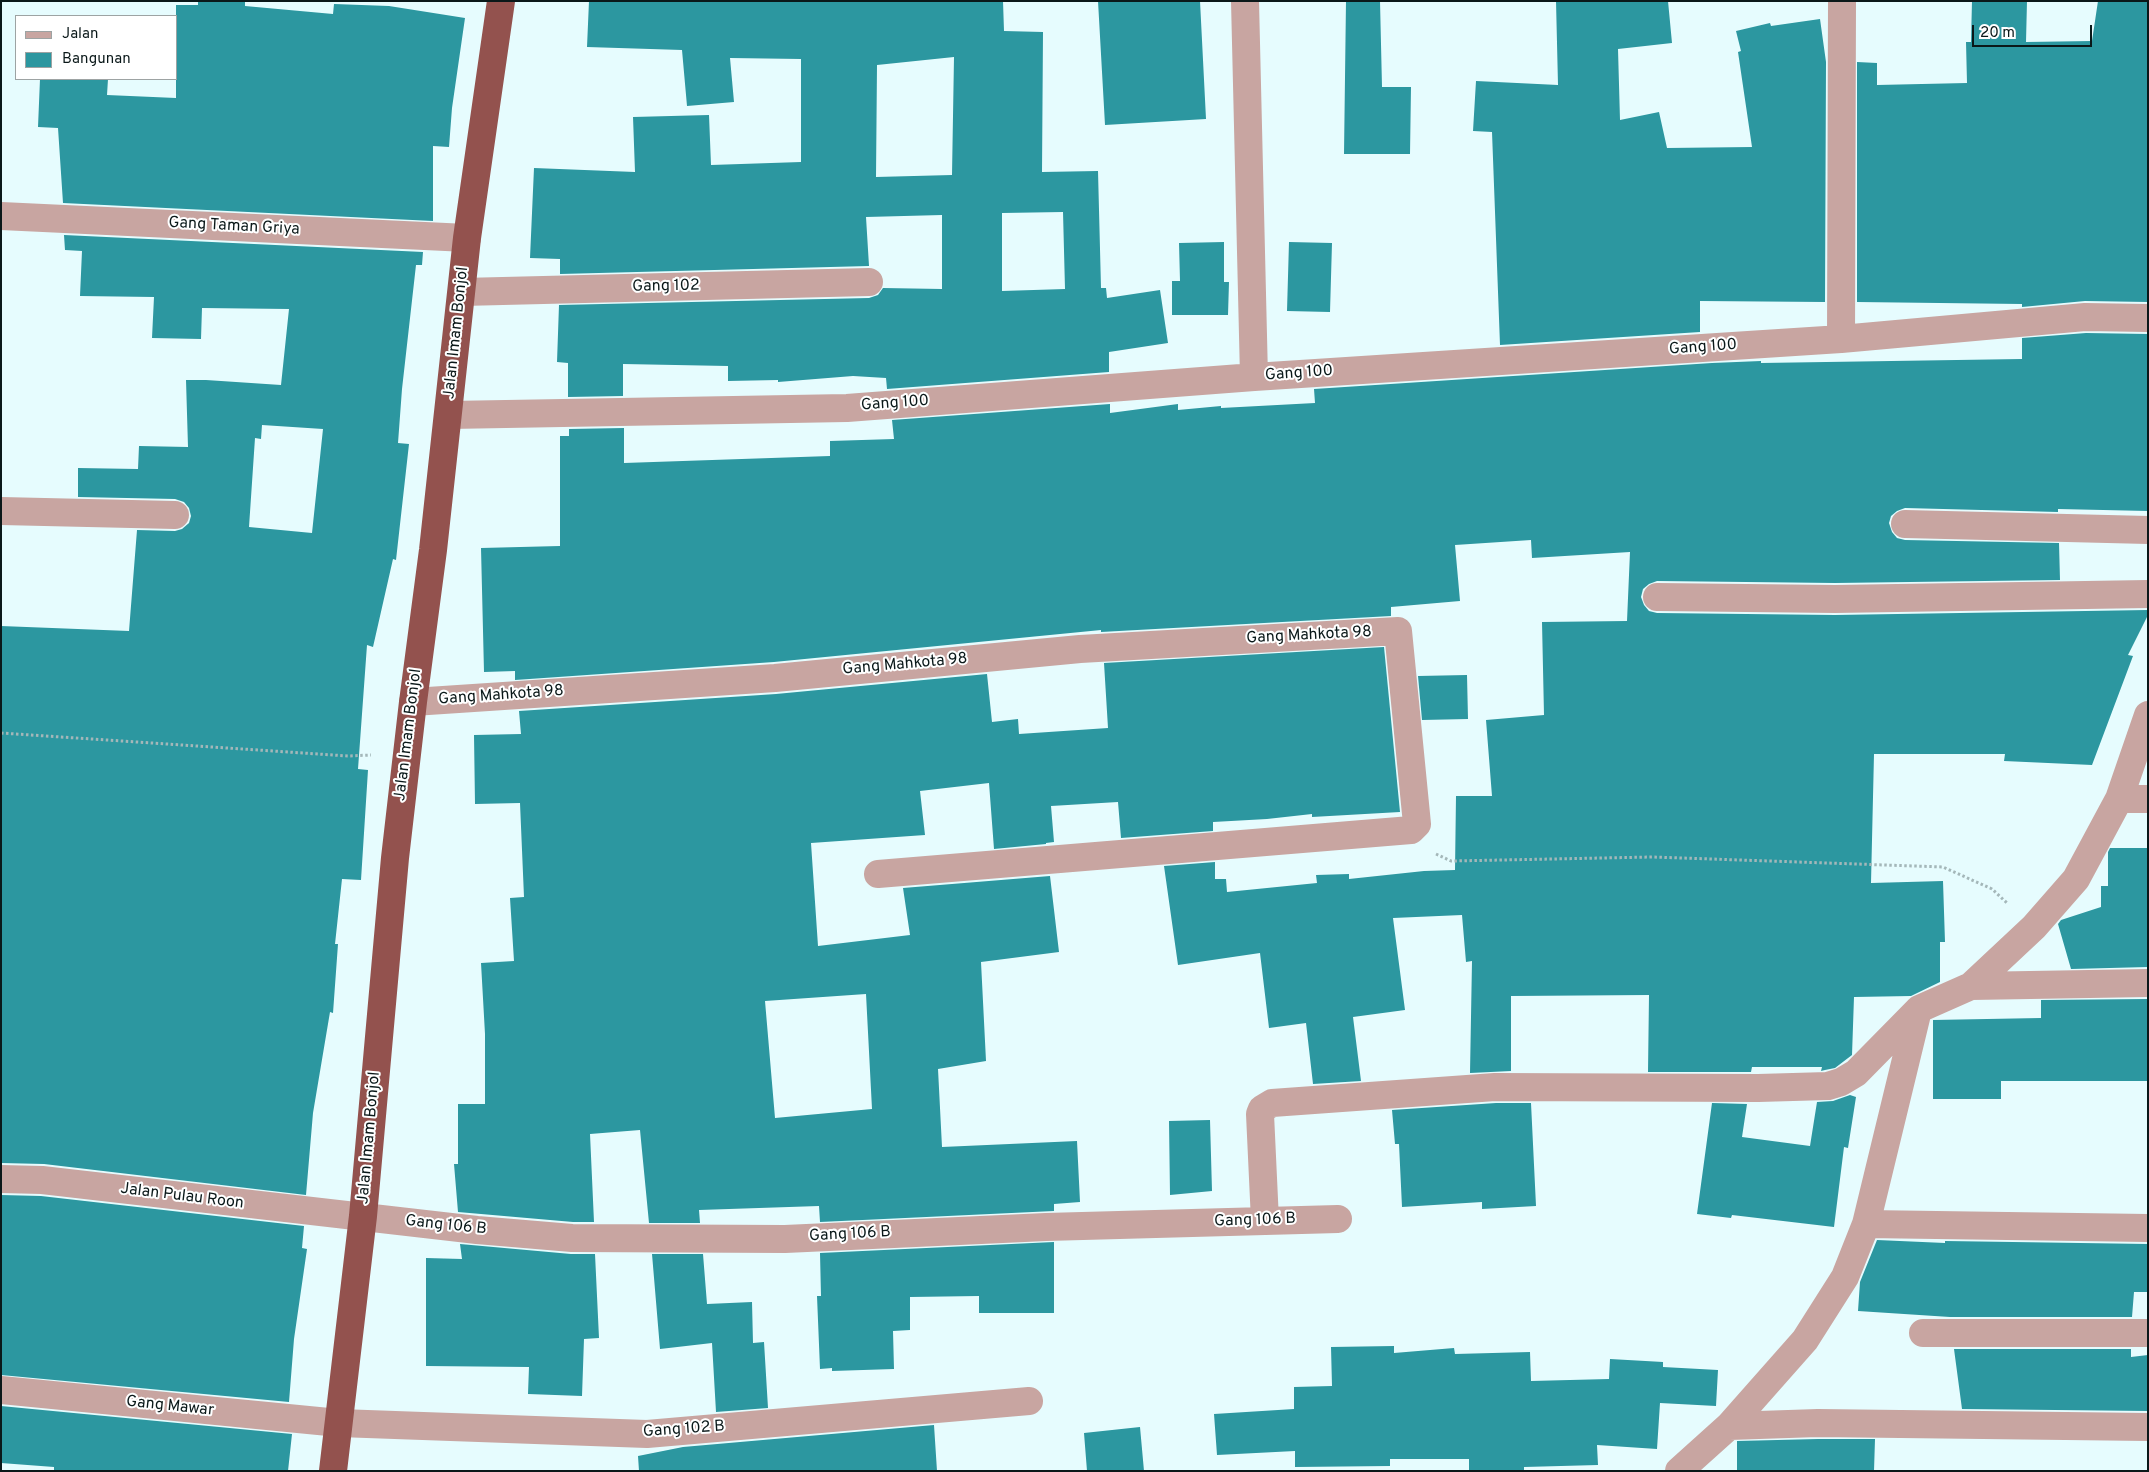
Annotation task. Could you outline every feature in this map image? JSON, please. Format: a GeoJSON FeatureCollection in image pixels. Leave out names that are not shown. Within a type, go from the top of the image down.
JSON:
{"type":"FeatureCollection","features":[{"type":"Feature","properties":{"kind":"highway","name":"Jalan Imam Bonjol"},"geometry":{"type":"LineString","coordinates":[[333,1471],[363,1216],[395,858],[412,702],[449,415],[467,238],[502,1]]}},
{"type":"Feature","properties":{"kind":"street"},"geometry":{"type":"LineString","coordinates":[[1245,1],[1254,377]]}},
{"type":"Feature","properties":{"kind":"street"},"geometry":{"type":"LineString","coordinates":[[1841,339],[1842,1]]}},
{"type":"Feature","properties":{"kind":"street","name":"Gang Taman Griya"},"geometry":{"type":"LineString","coordinates":[[1,216],[467,238]]}},
{"type":"Feature","properties":{"kind":"street","name":"Gang 102"},"geometry":{"type":"LineString","coordinates":[[462,292],[869,282]]}},
{"type":"Feature","properties":{"kind":"street","name":"Gang 100"},"geometry":{"type":"LineString","coordinates":[[449,415],[847,408],[1254,377],[1841,339],[2085,318],[2148,318]]}},
{"type":"Feature","properties":{"kind":"street"},"geometry":{"type":"LineString","coordinates":[[1,511],[175,515]]}},
{"type":"Feature","properties":{"kind":"street"},"geometry":{"type":"LineString","coordinates":[[1905,524],[2148,530]]}},
{"type":"Feature","properties":{"kind":"street"},"geometry":{"type":"LineString","coordinates":[[1658,597],[1835,599],[2148,594]]}},
{"type":"Feature","properties":{"kind":"street","name":"Gang Mahkota 98"},"geometry":{"type":"LineString","coordinates":[[412,702],[775,678],[1080,649],[1398,631],[1418,824],[1411,830]]}},
{"type":"Feature","properties":{"kind":"street"},"geometry":{"type":"LineString","coordinates":[[1265,1221],[1260,1114],[1262,1110],[1272,1103],[1495,1087],[1758,1088],[1828,1086],[1856,1074],[1918,1009],[1971,986],[2034,927],[2076,878],[2119,799],[2148,715]]}},
{"type":"Feature","properties":{"kind":"street"},"geometry":{"type":"LineString","coordinates":[[2119,799],[2148,799]]}},
{"type":"Feature","properties":{"kind":"street"},"geometry":{"type":"LineString","coordinates":[[878,874],[1411,830]]}},
{"type":"Feature","properties":{"kind":"street"},"geometry":{"type":"LineString","coordinates":[[1971,986],[2148,983]]}},
{"type":"Feature","properties":{"kind":"street"},"geometry":{"type":"LineString","coordinates":[[1679,1471],[1729,1426],[1805,1340],[1844,1277],[1866,1224],[1918,1009]]}},
{"type":"Feature","properties":{"kind":"street","name":"Jalan Pulau Roon"},"geometry":{"type":"LineString","coordinates":[[1,1179],[42,1180],[363,1216]]}},
{"type":"Feature","properties":{"kind":"street","name":"Gang 106 B"},"geometry":{"type":"LineString","coordinates":[[363,1216],[477,1230],[572,1238],[705,1239],[785,1239],[1046,1227],[1338,1219]]}},
{"type":"Feature","properties":{"kind":"street"},"geometry":{"type":"LineString","coordinates":[[1866,1224],[2148,1228]]}},
{"type":"Feature","properties":{"kind":"street"},"geometry":{"type":"LineString","coordinates":[[1923,1333],[2148,1334]]}},
{"type":"Feature","properties":{"kind":"street","name":"Gang Mawar"},"geometry":{"type":"LineString","coordinates":[[1,1390],[339,1423]]}},
{"type":"Feature","properties":{"kind":"street","name":"Gang 102 B"},"geometry":{"type":"LineString","coordinates":[[339,1423],[647,1434],[1029,1402]]}},
{"type":"Feature","properties":{"kind":"street"},"geometry":{"type":"LineString","coordinates":[[1729,1426],[1818,1423],[2148,1427]]}},
{"type":"Feature","properties":{"kind":"path"},"geometry":{"type":"LineString","coordinates":[[1,733],[348,756],[407,754]]}},
{"type":"Feature","properties":{"kind":"path"},"geometry":{"type":"LineString","coordinates":[[1411,830],[1427,850],[1451,861],[1654,857],[1942,867],[1992,888],[2034,927]]}},
{"type":"Feature","properties":{"kind":"building"},"geometry":{"type":"Polygon","coordinates":[[[198,1],[245,1],[245,6],[333,14],[334,4],[389,6],[465,18],[452,108],[449,147],[433,146],[433,221],[63,203],[58,128],[38,127],[40,80],[108,80],[107,95],[176,98],[176,80],[178,80],[178,15],[176,15],[176,5],[198,5],[198,1]]]}},
{"type":"Feature","properties":{"kind":"building"},"geometry":{"type":"Polygon","coordinates":[[[589,1],[1003,1],[1004,31],[1043,32],[1042,172],[1098,171],[1101,288],[1106,288],[1107,298],[1160,290],[1168,343],[1109,352],[1109,372],[887,389],[886,378],[853,376],[778,382],[778,380],[728,381],[728,366],[623,364],[623,396],[568,397],[568,363],[557,362],[559,305],[869,298],[878,295],[883,288],[942,289],[942,215],[866,217],[869,266],[560,274],[560,259],[530,258],[534,168],[635,172],[633,117],[709,115],[711,165],[801,162],[801,59],[730,58],[734,102],[687,106],[682,50],[587,47],[589,1]],[[954,57],[877,65],[876,177],[952,175],[954,57]],[[1063,212],[1002,213],[1002,291],[1065,289],[1063,212]]]}},
{"type":"Feature","properties":{"kind":"building"},"geometry":{"type":"Polygon","coordinates":[[[1098,1],[1200,1],[1206,119],[1105,125],[1098,1]]]}},
{"type":"Feature","properties":{"kind":"building"},"geometry":{"type":"Polygon","coordinates":[[[1346,1],[1380,1],[1382,87],[1411,87],[1410,154],[1344,154],[1346,1]]]}},
{"type":"Feature","properties":{"kind":"building"},"geometry":{"type":"Polygon","coordinates":[[[1556,1],[1668,1],[1672,43],[1618,49],[1620,120],[1659,112],[1667,148],[1752,147],[1738,52],[1741,51],[1736,31],[1770,23],[1771,26],[1820,19],[1826,62],[1825,302],[1700,301],[1700,332],[1500,345],[1492,132],[1473,131],[1476,81],[1558,85],[1556,1]]]}},
{"type":"Feature","properties":{"kind":"building"},"geometry":{"type":"Polygon","coordinates":[[[1972,1],[2027,1],[2026,42],[2092,41],[2098,1],[2148,1],[2148,302],[2085,301],[2022,307],[2022,304],[1857,302],[1857,62],[1877,63],[1877,85],[1967,83],[1966,42],[1971,42],[1972,1]]]}},
{"type":"Feature","properties":{"kind":"building"},"geometry":{"type":"Polygon","coordinates":[[[64,235],[423,252],[422,265],[416,265],[402,389],[398,443],[409,444],[396,560],[393,559],[373,647],[367,645],[358,769],[368,770],[361,880],[342,879],[335,944],[338,944],[333,1013],[330,1012],[313,1113],[306,1195],[44,1164],[1,1163],[1,626],[129,631],[137,530],[175,531],[182,529],[189,523],[191,516],[189,508],[184,502],[175,499],[78,497],[78,468],[138,469],[139,446],[188,447],[186,380],[281,385],[289,309],[202,308],[201,339],[152,338],[154,297],[80,296],[82,251],[65,250],[64,235]],[[262,425],[261,439],[255,438],[249,527],[312,533],[323,429],[262,425]]]}},
{"type":"Feature","properties":{"kind":"building"},"geometry":{"type":"Polygon","coordinates":[[[1224,242],[1224,282],[1229,282],[1228,315],[1172,315],[1172,281],[1180,281],[1179,243],[1224,242]]]}},
{"type":"Feature","properties":{"kind":"building"},"geometry":{"type":"Polygon","coordinates":[[[1289,242],[1332,243],[1330,312],[1287,311],[1289,242]]]}},
{"type":"Feature","properties":{"kind":"building"},"geometry":{"type":"Polygon","coordinates":[[[2086,333],[2148,334],[2148,511],[2058,509],[2058,512],[1905,508],[1891,516],[1889,523],[1892,532],[1897,538],[1905,540],[2059,543],[2060,580],[1835,583],[1657,581],[1643,589],[1641,597],[1644,605],[1649,611],[1657,613],[1835,615],[2148,610],[2148,615],[2128,655],[2133,656],[2092,765],[2004,761],[2005,754],[1874,754],[1871,883],[1943,881],[1945,942],[1940,942],[1940,982],[1911,996],[1854,997],[1852,1055],[1835,1068],[1821,1071],[1822,1067],[1752,1067],[1751,1072],[1648,1072],[1649,995],[1511,996],[1511,1071],[1470,1073],[1472,961],[1466,962],[1462,915],[1393,918],[1405,1010],[1353,1017],[1361,1081],[1313,1084],[1306,1023],[1269,1028],[1260,953],[1178,965],[1164,866],[1215,862],[1215,879],[1226,879],[1227,892],[1317,883],[1316,875],[1349,874],[1349,879],[1424,871],[1455,870],[1456,796],[1492,796],[1486,720],[1544,715],[1542,622],[1627,621],[1630,552],[1532,558],[1531,540],[1455,545],[1460,601],[1391,607],[1391,616],[1101,632],[1101,630],[774,662],[515,680],[515,671],[484,672],[481,548],[560,546],[560,436],[569,436],[569,429],[624,428],[624,463],[830,456],[830,441],[894,439],[892,420],[1110,404],[1110,413],[1178,404],[1178,410],[1221,406],[1221,408],[1315,403],[1314,389],[1712,363],[2022,359],[2022,338],[2086,333]]]}},
{"type":"Feature","properties":{"kind":"building"},"geometry":{"type":"Polygon","coordinates":[[[1384,647],[1400,812],[1312,817],[1312,814],[1213,822],[1213,831],[1121,838],[1118,802],[1051,806],[1054,842],[994,849],[989,783],[920,791],[925,835],[811,843],[818,946],[910,935],[903,888],[1050,876],[1059,952],[981,962],[986,1061],[938,1069],[942,1147],[1077,1141],[1080,1202],[1054,1204],[1054,1211],[820,1222],[819,1206],[699,1210],[700,1223],[649,1223],[640,1130],[590,1134],[594,1222],[573,1222],[458,1212],[454,1164],[458,1164],[458,1104],[485,1104],[485,1034],[481,963],[514,961],[510,898],[524,897],[520,803],[475,804],[474,735],[521,734],[519,711],[776,694],[987,674],[992,722],[1018,719],[1019,734],[1108,728],[1104,663],[1384,647]],[[866,994],[765,1001],[775,1118],[872,1109],[866,994]]]}},
{"type":"Feature","properties":{"kind":"building"},"geometry":{"type":"Polygon","coordinates":[[[1467,675],[1468,719],[1422,720],[1418,676],[1467,675]]]}},
{"type":"Feature","properties":{"kind":"building"},"geometry":{"type":"Polygon","coordinates":[[[2110,848],[2148,848],[2148,967],[2071,969],[2058,924],[2061,920],[2101,907],[2101,886],[2108,886],[2108,852],[2110,848]]]}},
{"type":"Feature","properties":{"kind":"building"},"geometry":{"type":"Polygon","coordinates":[[[2148,999],[2148,1081],[2001,1081],[2001,1099],[1933,1099],[1933,1020],[2041,1018],[2041,1000],[2148,999]]]}},
{"type":"Feature","properties":{"kind":"building"},"geometry":{"type":"Polygon","coordinates":[[[1850,1095],[1856,1097],[1848,1148],[1844,1147],[1834,1227],[1732,1215],[1731,1218],[1697,1214],[1712,1103],[1747,1104],[1742,1137],[1810,1146],[1817,1102],[1833,1101],[1850,1095]]]}},
{"type":"Feature","properties":{"kind":"building"},"geometry":{"type":"Polygon","coordinates":[[[1496,1103],[1531,1103],[1536,1206],[1482,1209],[1482,1202],[1402,1207],[1399,1144],[1395,1144],[1392,1110],[1496,1103]]]}},
{"type":"Feature","properties":{"kind":"building"},"geometry":{"type":"Polygon","coordinates":[[[1210,1120],[1212,1191],[1170,1195],[1169,1121],[1210,1120]]]}},
{"type":"Feature","properties":{"kind":"building"},"geometry":{"type":"Polygon","coordinates":[[[1,1195],[41,1196],[304,1226],[302,1248],[307,1249],[294,1339],[289,1402],[1,1375],[1,1195]]]}},
{"type":"Feature","properties":{"kind":"building"},"geometry":{"type":"Polygon","coordinates":[[[1877,1240],[1945,1243],[1945,1241],[2148,1244],[2148,1292],[2134,1292],[2132,1317],[1950,1317],[1858,1311],[1860,1282],[1877,1240]]]}},
{"type":"Feature","properties":{"kind":"building"},"geometry":{"type":"Polygon","coordinates":[[[1054,1242],[1054,1313],[979,1313],[979,1296],[910,1297],[910,1330],[893,1331],[894,1369],[832,1371],[832,1368],[820,1369],[817,1296],[821,1296],[820,1253],[1054,1242]]]}},
{"type":"Feature","properties":{"kind":"building"},"geometry":{"type":"Polygon","coordinates":[[[460,1244],[571,1254],[595,1254],[599,1338],[584,1339],[582,1396],[528,1394],[529,1367],[426,1366],[426,1258],[462,1259],[460,1244]]]}},
{"type":"Feature","properties":{"kind":"building"},"geometry":{"type":"Polygon","coordinates":[[[652,1254],[703,1254],[707,1304],[752,1302],[753,1343],[764,1342],[768,1408],[716,1412],[712,1343],[660,1349],[652,1254]]]}},
{"type":"Feature","properties":{"kind":"building"},"geometry":{"type":"Polygon","coordinates":[[[1394,1346],[1394,1353],[1454,1348],[1455,1354],[1530,1352],[1531,1381],[1609,1379],[1610,1359],[1663,1362],[1663,1367],[1718,1370],[1716,1406],[1660,1403],[1657,1449],[1597,1445],[1598,1465],[1524,1467],[1524,1471],[1469,1471],[1469,1459],[1390,1459],[1390,1466],[1295,1467],[1295,1451],[1217,1455],[1214,1414],[1294,1409],[1294,1387],[1332,1386],[1331,1347],[1394,1346]]]}},
{"type":"Feature","properties":{"kind":"building"},"geometry":{"type":"Polygon","coordinates":[[[1954,1349],[2131,1349],[2131,1357],[2148,1355],[2148,1411],[1962,1409],[1954,1349]]]}},
{"type":"Feature","properties":{"kind":"building"},"geometry":{"type":"Polygon","coordinates":[[[1,1406],[292,1434],[288,1471],[54,1471],[54,1467],[1,1463],[1,1406]]]}},
{"type":"Feature","properties":{"kind":"building"},"geometry":{"type":"Polygon","coordinates":[[[934,1425],[937,1471],[639,1471],[638,1456],[683,1447],[934,1425]]]}},
{"type":"Feature","properties":{"kind":"building"},"geometry":{"type":"Polygon","coordinates":[[[1140,1427],[1144,1471],[1087,1471],[1084,1433],[1140,1427]]]}},
{"type":"Feature","properties":{"kind":"building"},"geometry":{"type":"Polygon","coordinates":[[[1875,1439],[1874,1471],[1737,1471],[1737,1441],[1875,1439]]]}}]}
